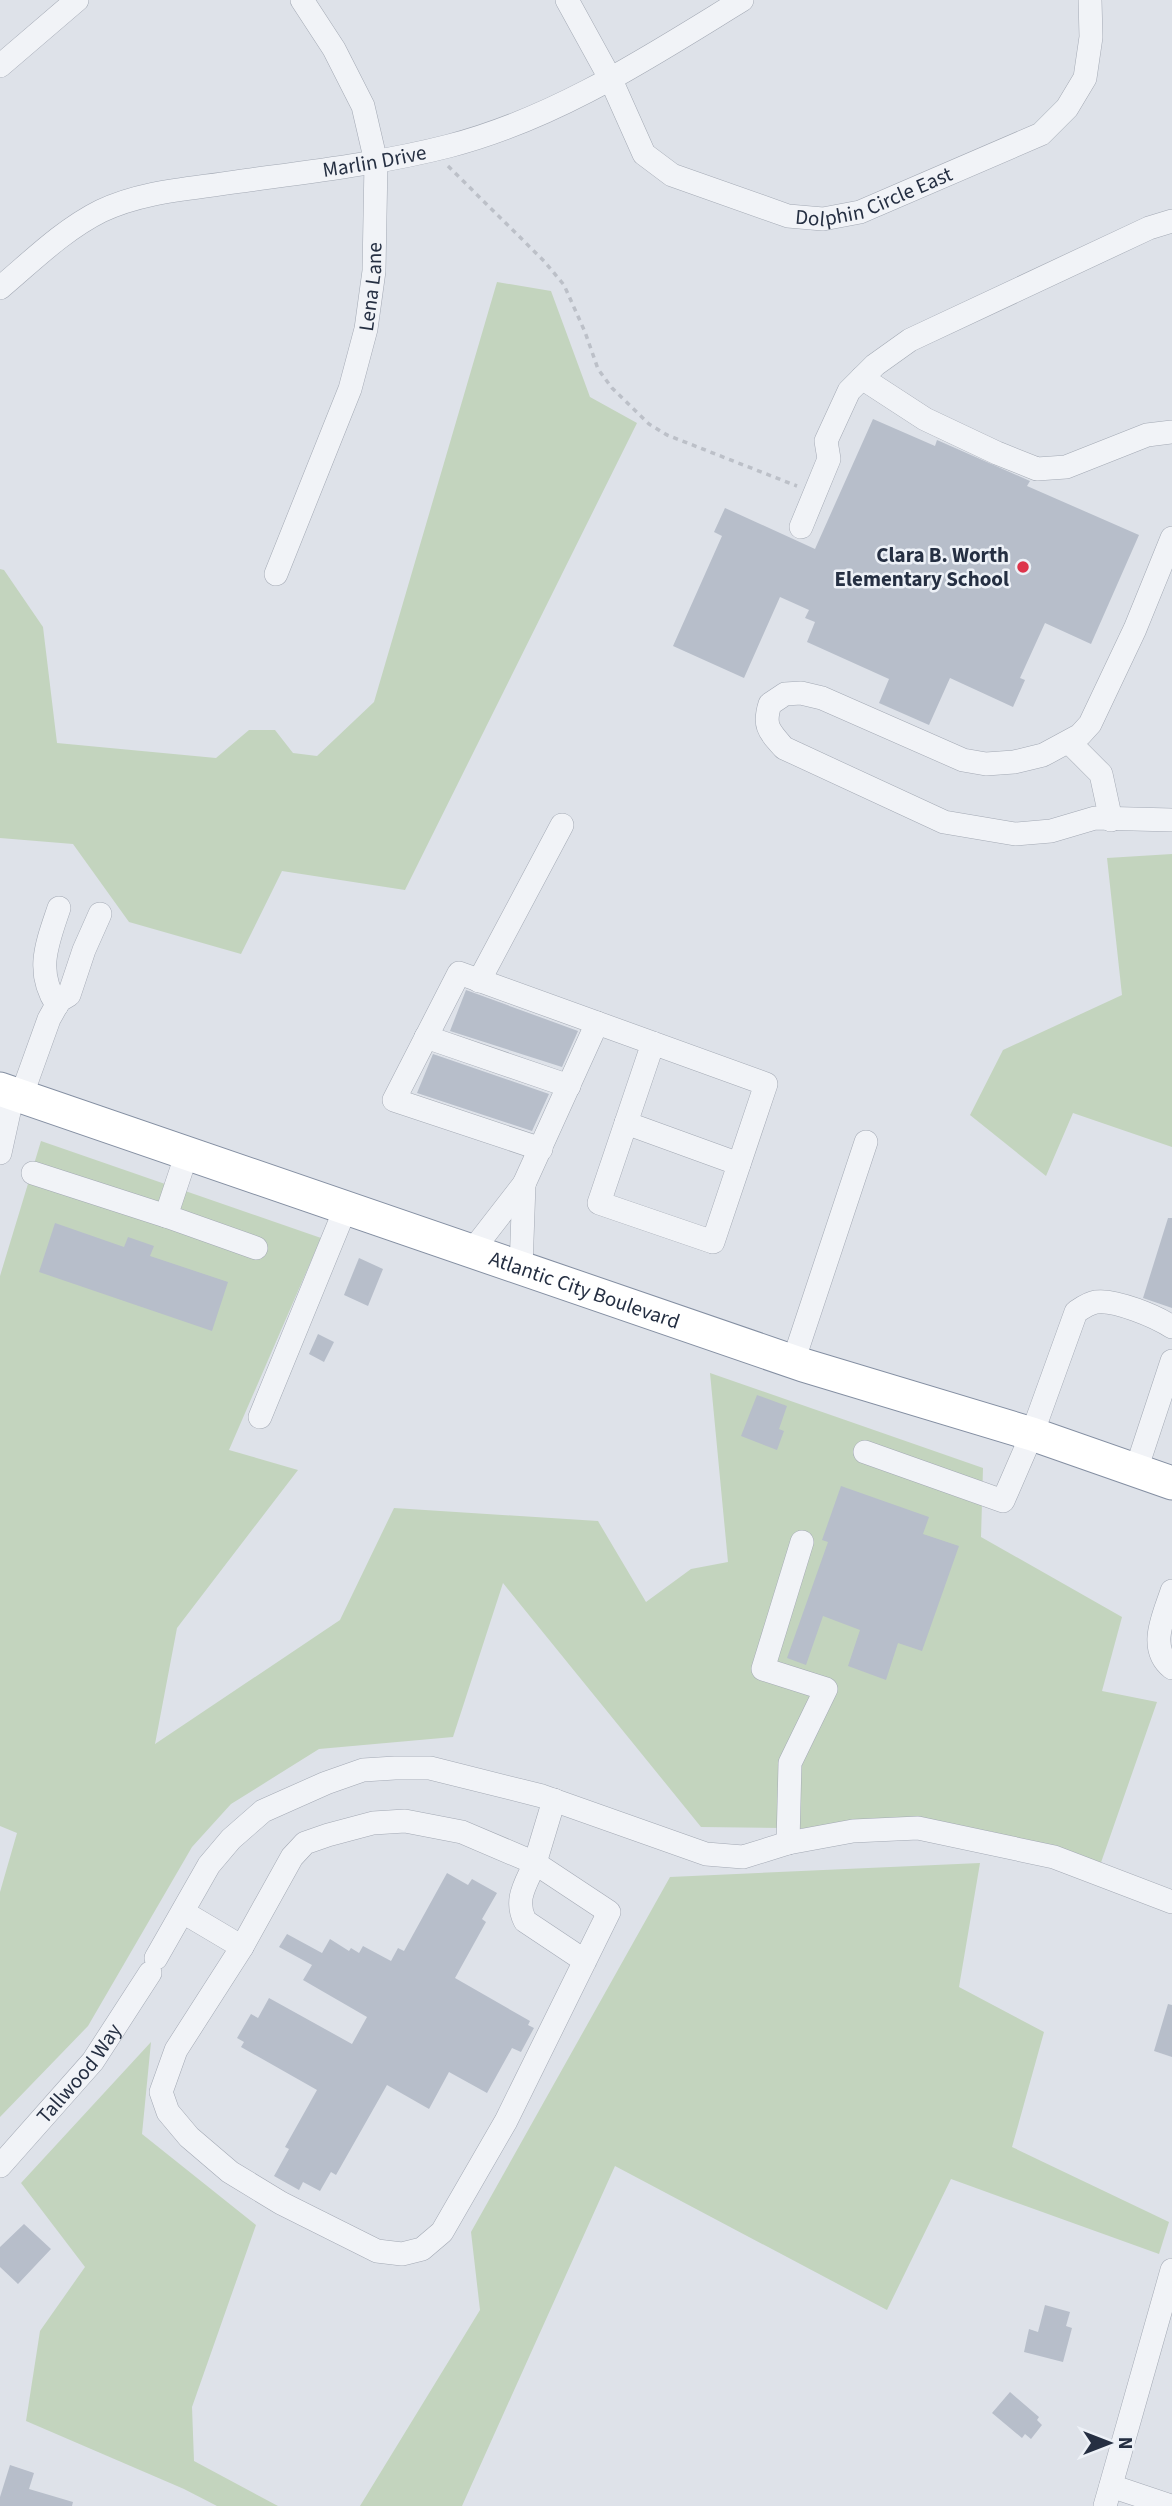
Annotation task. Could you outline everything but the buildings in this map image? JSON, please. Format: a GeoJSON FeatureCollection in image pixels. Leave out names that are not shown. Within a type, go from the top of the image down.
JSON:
{"type":"FeatureCollection","features":[{"type":"Feature","properties":{"kind":"highway","name":"Atlantic City Boulevard"},"geometry":{"type":"LineString","coordinates":[[11,1093],[793,1362],[1032,1434],[1172,1483]]}},
{"type":"Feature","properties":{"kind":"street"},"geometry":{"type":"LineString","coordinates":[[0,66],[77,0]]}},
{"type":"Feature","properties":{"kind":"street","name":"Lena Lane"},"geometry":{"type":"LineString","coordinates":[[276,574],[350,389],[366,329],[373,271],[376,162],[363,106],[334,49],[302,0]]}},
{"type":"Feature","properties":{"kind":"street","name":"Dolphin Circle East"},"geometry":{"type":"LineString","coordinates":[[567,0],[611,80],[643,153],[672,175],[788,216],[823,219],[860,212],[1041,134],[1067,108],[1084,78],[1091,37],[1090,0]]}},
{"type":"Feature","properties":{"kind":"street","name":"Marlin Drive"},"geometry":{"type":"LineString","coordinates":[[0,288],[75,225],[103,210],[146,195],[376,162],[475,138],[535,118],[611,80],[742,0]]}},
{"type":"Feature","properties":{"kind":"street"},"geometry":{"type":"LineString","coordinates":[[801,527],[829,459],[826,441],[849,391],[875,365],[910,340],[1149,228],[1172,221]]}},
{"type":"Feature","properties":{"kind":"street"},"geometry":{"type":"LineString","coordinates":[[862,378],[925,419],[1037,469],[1066,467],[1147,435],[1172,432]]}},
{"type":"Feature","properties":{"kind":"street"},"geometry":{"type":"LineString","coordinates":[[1172,538],[1107,692],[1090,724],[1080,735],[1043,755],[1014,762],[986,764],[963,760],[848,707],[801,693],[785,694],[769,704],[765,719],[771,734],[784,748],[944,822],[1015,834],[1051,831],[1095,818],[1172,820]]}},
{"type":"Feature","properties":{"kind":"street"},"geometry":{"type":"LineString","coordinates":[[1069,742],[1101,774],[1111,820]]}},
{"type":"Feature","properties":{"kind":"street"},"geometry":{"type":"LineString","coordinates":[[480,981],[562,825]]}},
{"type":"Feature","properties":{"kind":"street"},"geometry":{"type":"LineString","coordinates":[[57,1005],[48,990],[43,966],[47,942],[59,908]]}},
{"type":"Feature","properties":{"kind":"street"},"geometry":{"type":"LineString","coordinates":[[0,1153],[11,1093],[57,1005],[69,995],[100,914]]}},
{"type":"Feature","properties":{"kind":"street"},"geometry":{"type":"LineString","coordinates":[[541,1149],[394,1100],[459,974],[480,981],[653,1043],[766,1084],[713,1242],[599,1203],[653,1043]]}},
{"type":"Feature","properties":{"kind":"street"},"geometry":{"type":"LineString","coordinates":[[472,1251],[524,1184],[597,1023]]}},
{"type":"Feature","properties":{"kind":"street"},"geometry":{"type":"LineString","coordinates":[[426,1037],[569,1086]]}},
{"type":"Feature","properties":{"kind":"street"},"geometry":{"type":"LineString","coordinates":[[626,1123],[739,1164]]}},
{"type":"Feature","properties":{"kind":"street"},"geometry":{"type":"LineString","coordinates":[[793,1362],[866,1142]]}},
{"type":"Feature","properties":{"kind":"street"},"geometry":{"type":"LineString","coordinates":[[166,1216],[187,1153]]}},
{"type":"Feature","properties":{"kind":"street"},"geometry":{"type":"LineString","coordinates":[[33,1173],[256,1248]]}},
{"type":"Feature","properties":{"kind":"street"},"geometry":{"type":"LineString","coordinates":[[521,1268],[524,1184]]}},
{"type":"Feature","properties":{"kind":"street"},"geometry":{"type":"LineString","coordinates":[[260,1416],[346,1208]]}},
{"type":"Feature","properties":{"kind":"street"},"geometry":{"type":"LineString","coordinates":[[865,1452],[1003,1502],[1032,1434],[1076,1312],[1093,1302],[1105,1301],[1159,1318],[1172,1327]]}},
{"type":"Feature","properties":{"kind":"street"},"geometry":{"type":"LineString","coordinates":[[1136,1470],[1172,1361]]}},
{"type":"Feature","properties":{"kind":"street"},"geometry":{"type":"LineString","coordinates":[[788,1843],[790,1763],[826,1689],[763,1669],[802,1542]]}},
{"type":"Feature","properties":{"kind":"street"},"geometry":{"type":"LineString","coordinates":[[1172,1591],[1164,1638],[1172,1645]]}},
{"type":"Feature","properties":{"kind":"street"},"geometry":{"type":"LineString","coordinates":[[1166,1630],[1162,1639],[1172,1656]]}},
{"type":"Feature","properties":{"kind":"street"},"geometry":{"type":"LineString","coordinates":[[1166,1630],[1158,1641],[1161,1656],[1172,1668]]}},
{"type":"Feature","properties":{"kind":"street","name":"Tallwood Way"},"geometry":{"type":"LineString","coordinates":[[0,2166],[93,2061],[153,1966],[209,1865],[231,1839],[263,1811],[363,1770],[430,1768],[554,1800],[706,1854],[743,1857],[788,1843],[853,1830],[918,1828],[1054,1857],[1172,1902]]}},
{"type":"Feature","properties":{"kind":"street"},"geometry":{"type":"LineString","coordinates":[[554,1800],[535,1863],[520,1899],[520,1911],[525,1921],[585,1961]]}},
{"type":"Feature","properties":{"kind":"street"},"geometry":{"type":"LineString","coordinates":[[405,1821],[462,1832],[535,1863],[609,1912],[506,2121],[442,2232],[422,2249],[402,2254],[377,2251],[271,2197],[230,2172],[189,2137],[168,2112],[161,2092],[176,2050],[242,1947],[292,1857],[305,1843],[373,1823],[405,1821]]}},
{"type":"Feature","properties":{"kind":"street"},"geometry":{"type":"LineString","coordinates":[[183,1912],[242,1947]]}},
{"type":"Feature","properties":{"kind":"street"},"geometry":{"type":"LineString","coordinates":[[1171,2506],[1108,2496],[1172,2270]]}},
{"type":"Feature","properties":{"kind":"path"},"geometry":{"type":"LineString","coordinates":[[432,150],[544,261],[564,285],[598,369],[612,388],[649,424],[667,435],[815,493]]}},
{"type":"Feature","properties":{"kind":"green space"},"geometry":{"type":"Polygon","coordinates":[[[497,282],[551,291],[590,397],[637,423],[405,890],[282,871],[241,954],[129,922],[73,844],[0,838],[0,569],[4,570],[43,627],[57,743],[216,758],[249,730],[275,730],[293,753],[317,756],[374,702],[497,282]]]}},
{"type":"Feature","properties":{"kind":"green space"},"geometry":{"type":"Polygon","coordinates":[[[1172,854],[1172,1147],[1073,1113],[1046,1176],[970,1115],[1003,1050],[1122,995],[1107,858],[1172,854]]]}},
{"type":"Feature","properties":{"kind":"green space"},"geometry":{"type":"Polygon","coordinates":[[[41,1141],[321,1238],[229,1450],[298,1470],[177,1628],[155,1744],[340,1620],[394,1508],[598,1521],[646,1602],[691,1569],[728,1562],[710,1373],[983,1468],[981,1537],[1122,1617],[1102,1691],[1157,1702],[1097,1874],[990,1831],[701,1827],[503,1583],[453,1737],[319,1749],[231,1804],[192,1847],[88,2026],[0,2117],[0,1892],[17,1833],[0,1826],[0,1276],[41,1141]]]}},
{"type":"Feature","properties":{"kind":"green space"},"geometry":{"type":"Polygon","coordinates":[[[980,1863],[959,1987],[1044,2032],[1012,2147],[1169,2222],[1159,2254],[951,2179],[887,2310],[615,2166],[462,2506],[360,2506],[480,2310],[471,2232],[670,1877],[980,1863]]]}},
{"type":"Feature","properties":{"kind":"green space"},"geometry":{"type":"Polygon","coordinates":[[[151,2042],[142,2134],[256,2225],[192,2407],[194,2461],[278,2506],[217,2506],[184,2489],[26,2421],[40,2331],[85,2267],[21,2183],[151,2042]]]}},
{"type":"Feature","properties":{"kind":"place","name":"Clara B. Worth Elementary School"},"geometry":{"type":"Point","coordinates":[1023,567]}}]}
